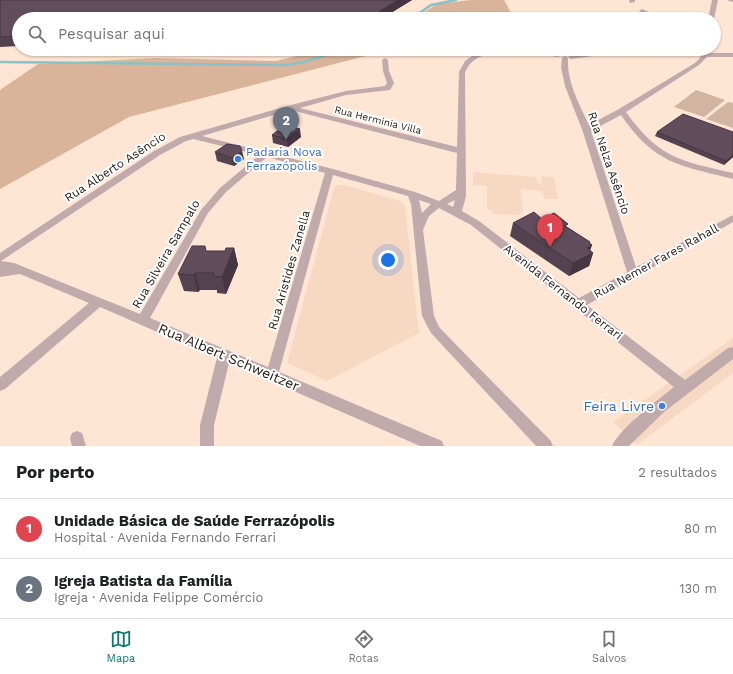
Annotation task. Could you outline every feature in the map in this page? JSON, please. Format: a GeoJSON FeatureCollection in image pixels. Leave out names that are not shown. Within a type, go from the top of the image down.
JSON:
{"type":"FeatureCollection","features":[{"type":"Feature","properties":{"kind":"street"},"geometry":{"type":"LineString","coordinates":[[712,12],[715,0]]}},
{"type":"Feature","properties":{"kind":"street"},"geometry":{"type":"LineString","coordinates":[[721,53],[733,55]]}},
{"type":"Feature","properties":{"kind":"street"},"geometry":{"type":"LineString","coordinates":[[457,212],[461,191],[462,72],[466,62],[479,56]]}},
{"type":"Feature","properties":{"kind":"street","name":"Rua Nelza Asêncio"},"geometry":{"type":"LineString","coordinates":[[564,56],[567,80],[571,93],[586,130],[633,274]]}},
{"type":"Feature","properties":{"kind":"street"},"geometry":{"type":"LineString","coordinates":[[586,130],[622,112],[691,68],[701,61],[703,56]]}},
{"type":"Feature","properties":{"kind":"street","name":"Rua Alberto Asêncio"},"geometry":{"type":"LineString","coordinates":[[0,258],[157,153],[183,139],[346,93],[387,88],[391,83],[386,71],[385,60]]}},
{"type":"Feature","properties":{"kind":"street","name":"Rua Herminia Villa"},"geometry":{"type":"LineString","coordinates":[[290,108],[461,151]]}},
{"type":"Feature","properties":{"kind":"street"},"geometry":{"type":"LineString","coordinates":[[622,112],[641,136],[662,153],[686,164],[733,176]]}},
{"type":"Feature","properties":{"kind":"street","name":"Avenida Fernando Ferrari"},"geometry":{"type":"LineString","coordinates":[[192,136],[266,154],[412,194],[457,212],[475,223],[516,257],[579,304],[684,387]]}},
{"type":"Feature","properties":{"kind":"street","name":"Rua Silveira Sampalo"},"geometry":{"type":"LineString","coordinates":[[143,320],[204,212],[223,190],[266,154]]}},
{"type":"Feature","properties":{"kind":"street","name":"Rua Aristides Zanella"},"geometry":{"type":"LineString","coordinates":[[272,375],[330,171]]}},
{"type":"Feature","properties":{"kind":"street"},"geometry":{"type":"LineString","coordinates":[[418,232],[428,212],[454,197],[461,191]]}},
{"type":"Feature","properties":{"kind":"street"},"geometry":{"type":"LineString","coordinates":[[412,194],[416,204],[425,304],[428,316],[435,330],[543,445]]}},
{"type":"Feature","properties":{"kind":"street","name":"Rua Nemer Fares Rahall"},"geometry":{"type":"LineString","coordinates":[[579,304],[733,218]]}},
{"type":"Feature","properties":{"kind":"street"},"geometry":{"type":"LineString","coordinates":[[0,273],[20,270],[12,259],[14,252],[20,245]]}},
{"type":"Feature","properties":{"kind":"street","name":"Rua Albert Schweitzer"},"geometry":{"type":"LineString","coordinates":[[0,265],[10,266],[143,320],[437,446]]}},
{"type":"Feature","properties":{"kind":"street"},"geometry":{"type":"LineString","coordinates":[[0,385],[98,302]]}},
{"type":"Feature","properties":{"kind":"street"},"geometry":{"type":"LineString","coordinates":[[620,446],[629,440],[684,387],[733,352]]}},
{"type":"Feature","properties":{"kind":"street"},"geometry":{"type":"LineString","coordinates":[[207,446],[207,425],[224,356]]}},
{"type":"Feature","properties":{"kind":"shaded area"},"geometry":{"type":"Polygon","coordinates":[[[471,0],[504,0],[511,12],[424,12],[437,4],[471,0]]]}},
{"type":"Feature","properties":{"kind":"shaded area"},"geometry":{"type":"Polygon","coordinates":[[[296,56],[366,56],[129,117],[0,189],[0,90],[38,64],[156,58],[276,61],[296,56]]]}},
{"type":"Feature","properties":{"kind":"shaded area"},"geometry":{"type":"Polygon","coordinates":[[[696,90],[725,100],[704,117],[674,107],[696,90]]]}},
{"type":"Feature","properties":{"kind":"shaded area"},"geometry":{"type":"Polygon","coordinates":[[[728,102],[733,103],[733,128],[706,119],[728,102]]]}},
{"type":"Feature","properties":{"kind":"shaded area"},"geometry":{"type":"Polygon","coordinates":[[[473,172],[536,177],[538,183],[542,183],[541,176],[554,177],[558,199],[545,199],[542,191],[521,189],[523,212],[520,215],[492,214],[492,210],[487,209],[487,186],[473,185],[473,172]]]}},
{"type":"Feature","properties":{"kind":"shaded area"},"geometry":{"type":"Polygon","coordinates":[[[337,185],[344,185],[400,201],[405,206],[419,333],[327,381],[287,363],[334,188],[337,185]]]}},
{"type":"Feature","properties":{"kind":"shaded area","name":"Feira Livre"},"geometry":{"type":"Polygon","coordinates":[[[733,338],[733,373],[637,445],[613,422],[733,338]]]}},
{"type":"Feature","properties":{"kind":"building"},"geometry":{"type":"Polygon","coordinates":[[[0,0],[398,0],[378,12],[12,12],[12,36],[0,37],[0,0]]]}},
{"type":"Feature","properties":{"kind":"building"},"geometry":{"type":"Polygon","coordinates":[[[683,114],[733,132],[733,155],[726,161],[657,132],[683,114]]]}},
{"type":"Feature","properties":{"kind":"building"},"geometry":{"type":"Polygon","coordinates":[[[289,122],[293,123],[290,126],[300,129],[287,139],[272,135],[289,122]]]}},
{"type":"Feature","properties":{"kind":"building"},"geometry":{"type":"Polygon","coordinates":[[[227,144],[240,146],[242,151],[232,158],[215,152],[227,144]]]}},
{"type":"Feature","properties":{"kind":"building"},"geometry":{"type":"Polygon","coordinates":[[[534,212],[542,219],[554,213],[568,224],[565,226],[590,242],[589,243],[592,245],[587,248],[593,253],[573,263],[513,223],[534,212]]]}},
{"type":"Feature","properties":{"kind":"building"},"geometry":{"type":"Polygon","coordinates":[[[192,246],[205,246],[206,251],[225,251],[226,248],[234,248],[222,277],[213,276],[214,273],[195,273],[193,275],[178,274],[192,246]]]}},
{"type":"Feature","properties":{"kind":"waterway"},"geometry":{"type":"LineString","coordinates":[[421,12],[431,5],[456,0]]}},
{"type":"Feature","properties":{"kind":"waterway"},"geometry":{"type":"LineString","coordinates":[[0,62],[287,65],[304,62],[322,56]]}},
{"type":"Feature","properties":{"kind":"place","name":"Igreja Batista da Família"},"geometry":{"type":"Point","coordinates":[286,140]}},
{"type":"Feature","properties":{"kind":"place","name":"Padaria Nova Ferrazópolis"},"geometry":{"type":"Point","coordinates":[238,159]}},
{"type":"Feature","properties":{"kind":"place","name":"Unidade Básica de Saúde Ferrazópolis"},"geometry":{"type":"Point","coordinates":[550,247]}},
{"type":"Feature","properties":{"kind":"place","name":"Feira Livre"},"geometry":{"type":"Point","coordinates":[662,406]}}]}
